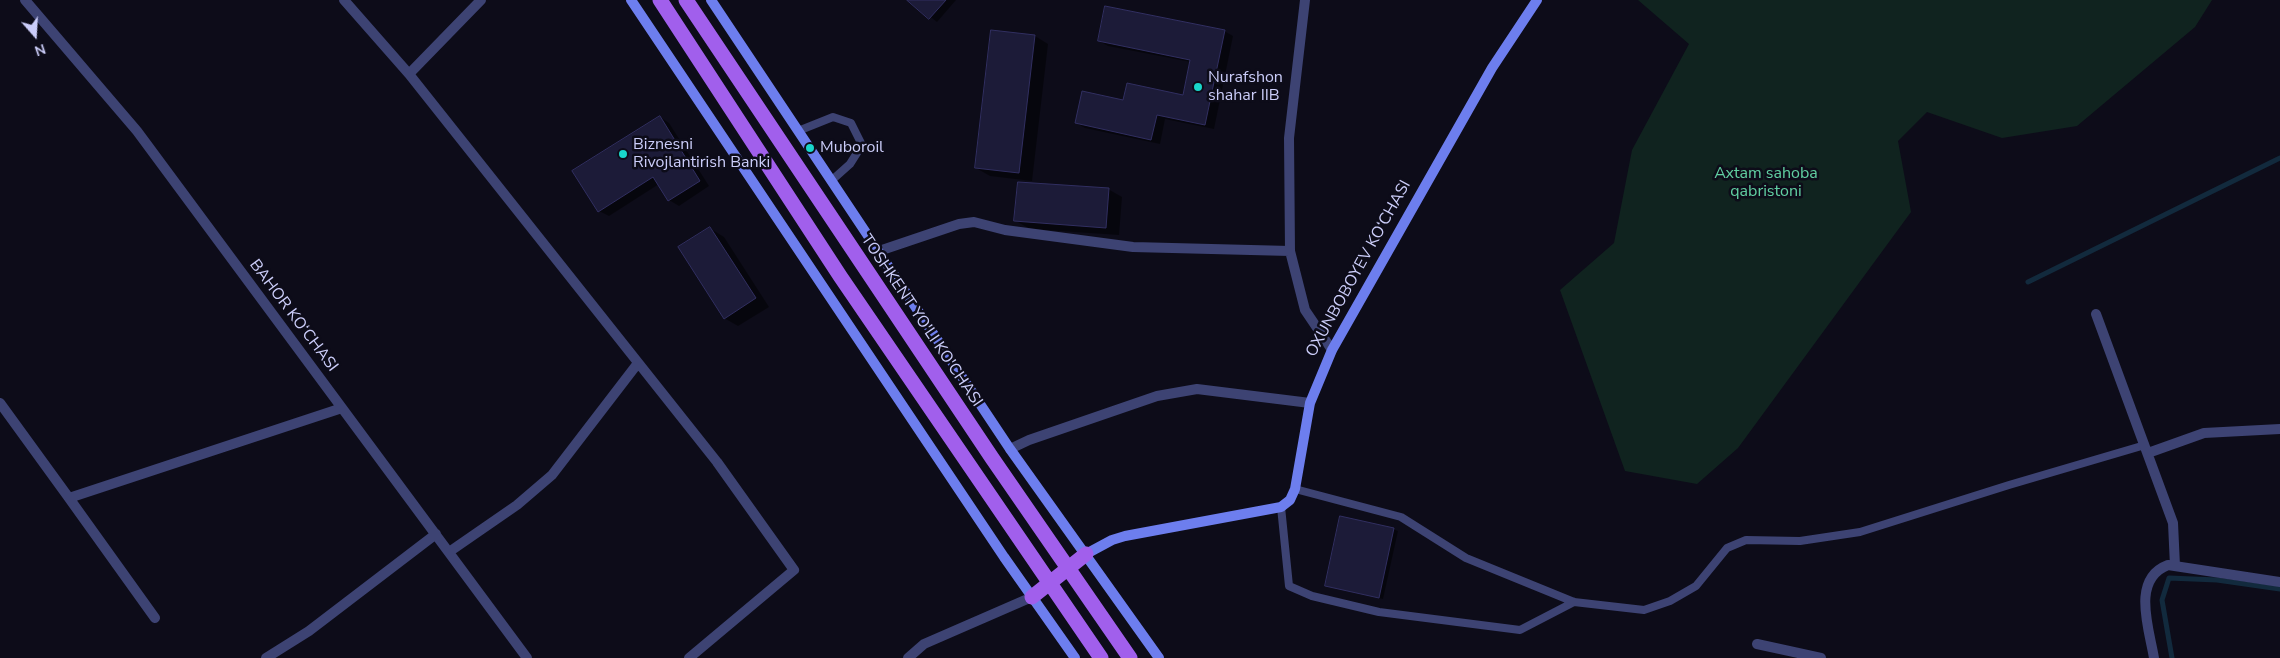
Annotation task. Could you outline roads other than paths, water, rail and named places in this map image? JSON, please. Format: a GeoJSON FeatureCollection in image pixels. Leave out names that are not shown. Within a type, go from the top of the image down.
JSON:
{"type":"FeatureCollection","features":[{"type":"Feature","properties":{"kind":"main road"},"geometry":{"type":"LineString","coordinates":[[660,0],[840,276],[1101,658]]}},
{"type":"Feature","properties":{"kind":"main road","name":"TOSHKENT YO'LI KO'CHASI"},"geometry":{"type":"LineString","coordinates":[[686,0],[992,458],[1130,658]]}},
{"type":"Feature","properties":{"kind":"main road"},"geometry":{"type":"LineString","coordinates":[[1032,598],[1086,554]]}},
{"type":"Feature","properties":{"kind":"street","name":"BAHOR KO‘CHASI"},"geometry":{"type":"LineString","coordinates":[[25,0],[137,131],[527,658]]}},
{"type":"Feature","properties":{"kind":"street"},"geometry":{"type":"LineString","coordinates":[[344,0],[409,74],[717,462],[794,570],[690,658]]}},
{"type":"Feature","properties":{"kind":"street"},"geometry":{"type":"LineString","coordinates":[[409,74],[481,0]]}},
{"type":"Feature","properties":{"kind":"street"},"geometry":{"type":"LineString","coordinates":[[631,0],[1074,658]]}},
{"type":"Feature","properties":{"kind":"street"},"geometry":{"type":"LineString","coordinates":[[711,0],[1010,449],[1159,658]]}},
{"type":"Feature","properties":{"kind":"street"},"geometry":{"type":"LineString","coordinates":[[1305,0],[1289,138],[1290,251],[1305,310],[1332,350]]}},
{"type":"Feature","properties":{"kind":"street","name":"OXUNBOBOYEV KO‘CHASI"},"geometry":{"type":"LineString","coordinates":[[1281,507],[1290,500],[1295,489],[1310,403],[1332,350],[1492,68],[1537,0]]}},
{"type":"Feature","properties":{"kind":"street"},"geometry":{"type":"LineString","coordinates":[[878,252],[959,224],[974,222],[1006,230],[1133,247],[1290,251]]}},
{"type":"Feature","properties":{"kind":"street"},"geometry":{"type":"LineString","coordinates":[[824,287],[840,276]]}},
{"type":"Feature","properties":{"kind":"street"},"geometry":{"type":"LineString","coordinates":[[2096,314],[2173,523],[2175,566]]}},
{"type":"Feature","properties":{"kind":"street"},"geometry":{"type":"LineString","coordinates":[[449,552],[517,505],[552,475],[638,363]]}},
{"type":"Feature","properties":{"kind":"street"},"geometry":{"type":"LineString","coordinates":[[1010,449],[1029,440],[1157,396],[1197,389],[1310,403]]}},
{"type":"Feature","properties":{"kind":"street"},"geometry":{"type":"LineString","coordinates":[[0,403],[155,618]]}},
{"type":"Feature","properties":{"kind":"street"},"geometry":{"type":"LineString","coordinates":[[69,498],[342,408]]}},
{"type":"Feature","properties":{"kind":"street"},"geometry":{"type":"LineString","coordinates":[[2147,449],[2204,434],[2280,430]]}},
{"type":"Feature","properties":{"kind":"street"},"geometry":{"type":"LineString","coordinates":[[1086,554],[1112,540],[1126,536],[1281,507]]}},
{"type":"Feature","properties":{"kind":"street"},"geometry":{"type":"LineString","coordinates":[[266,658],[309,631],[436,534]]}},
{"type":"Feature","properties":{"kind":"street"},"geometry":{"type":"LineString","coordinates":[[2154,658],[2145,604],[2146,588],[2150,578],[2159,568],[2168,565],[2280,582]]}},
{"type":"Feature","properties":{"kind":"street"},"geometry":{"type":"LineString","coordinates":[[908,658],[924,644],[1032,598]]}},
{"type":"Feature","properties":{"kind":"street"},"geometry":{"type":"LineString","coordinates":[[1757,644],[1821,658]]}},
{"type":"Feature","properties":{"kind":"lane"},"geometry":{"type":"LineString","coordinates":[[798,131],[832,117],[851,123],[862,145],[850,164],[831,180]]}},
{"type":"Feature","properties":{"kind":"lane"},"geometry":{"type":"LineString","coordinates":[[1295,489],[1401,517],[1466,558],[1574,602],[1644,610],[1670,600],[1696,586],[1727,548],[1746,540],[1800,541],[1860,532],[2009,485],[2147,449]]}},
{"type":"Feature","properties":{"kind":"lane"},"geometry":{"type":"LineString","coordinates":[[1281,507],[1289,586],[1312,596],[1379,612],[1520,630],[1574,602]]}},
{"type":"Feature","properties":{"kind":"waterway"},"geometry":{"type":"LineString","coordinates":[[2028,282],[2280,158]]}},
{"type":"Feature","properties":{"kind":"waterway"},"geometry":{"type":"LineString","coordinates":[[2172,658],[2162,600],[2169,578],[2217,580],[2280,589]]}},
{"type":"Feature","properties":{"kind":"place","name":"Nurafshon shahar IIB"},"geometry":{"type":"Point","coordinates":[1198,87]}},
{"type":"Feature","properties":{"kind":"place","name":"Muboroil"},"geometry":{"type":"Point","coordinates":[810,148]}},
{"type":"Feature","properties":{"kind":"place","name":"Biznesni Rivojlantirish Banki"},"geometry":{"type":"Point","coordinates":[623,154]}},
{"type":"Feature","properties":{"kind":"park label","name":"Axtam sahoba qabristoni"},"geometry":{"type":"Point","coordinates":[1766,183]}}]}
